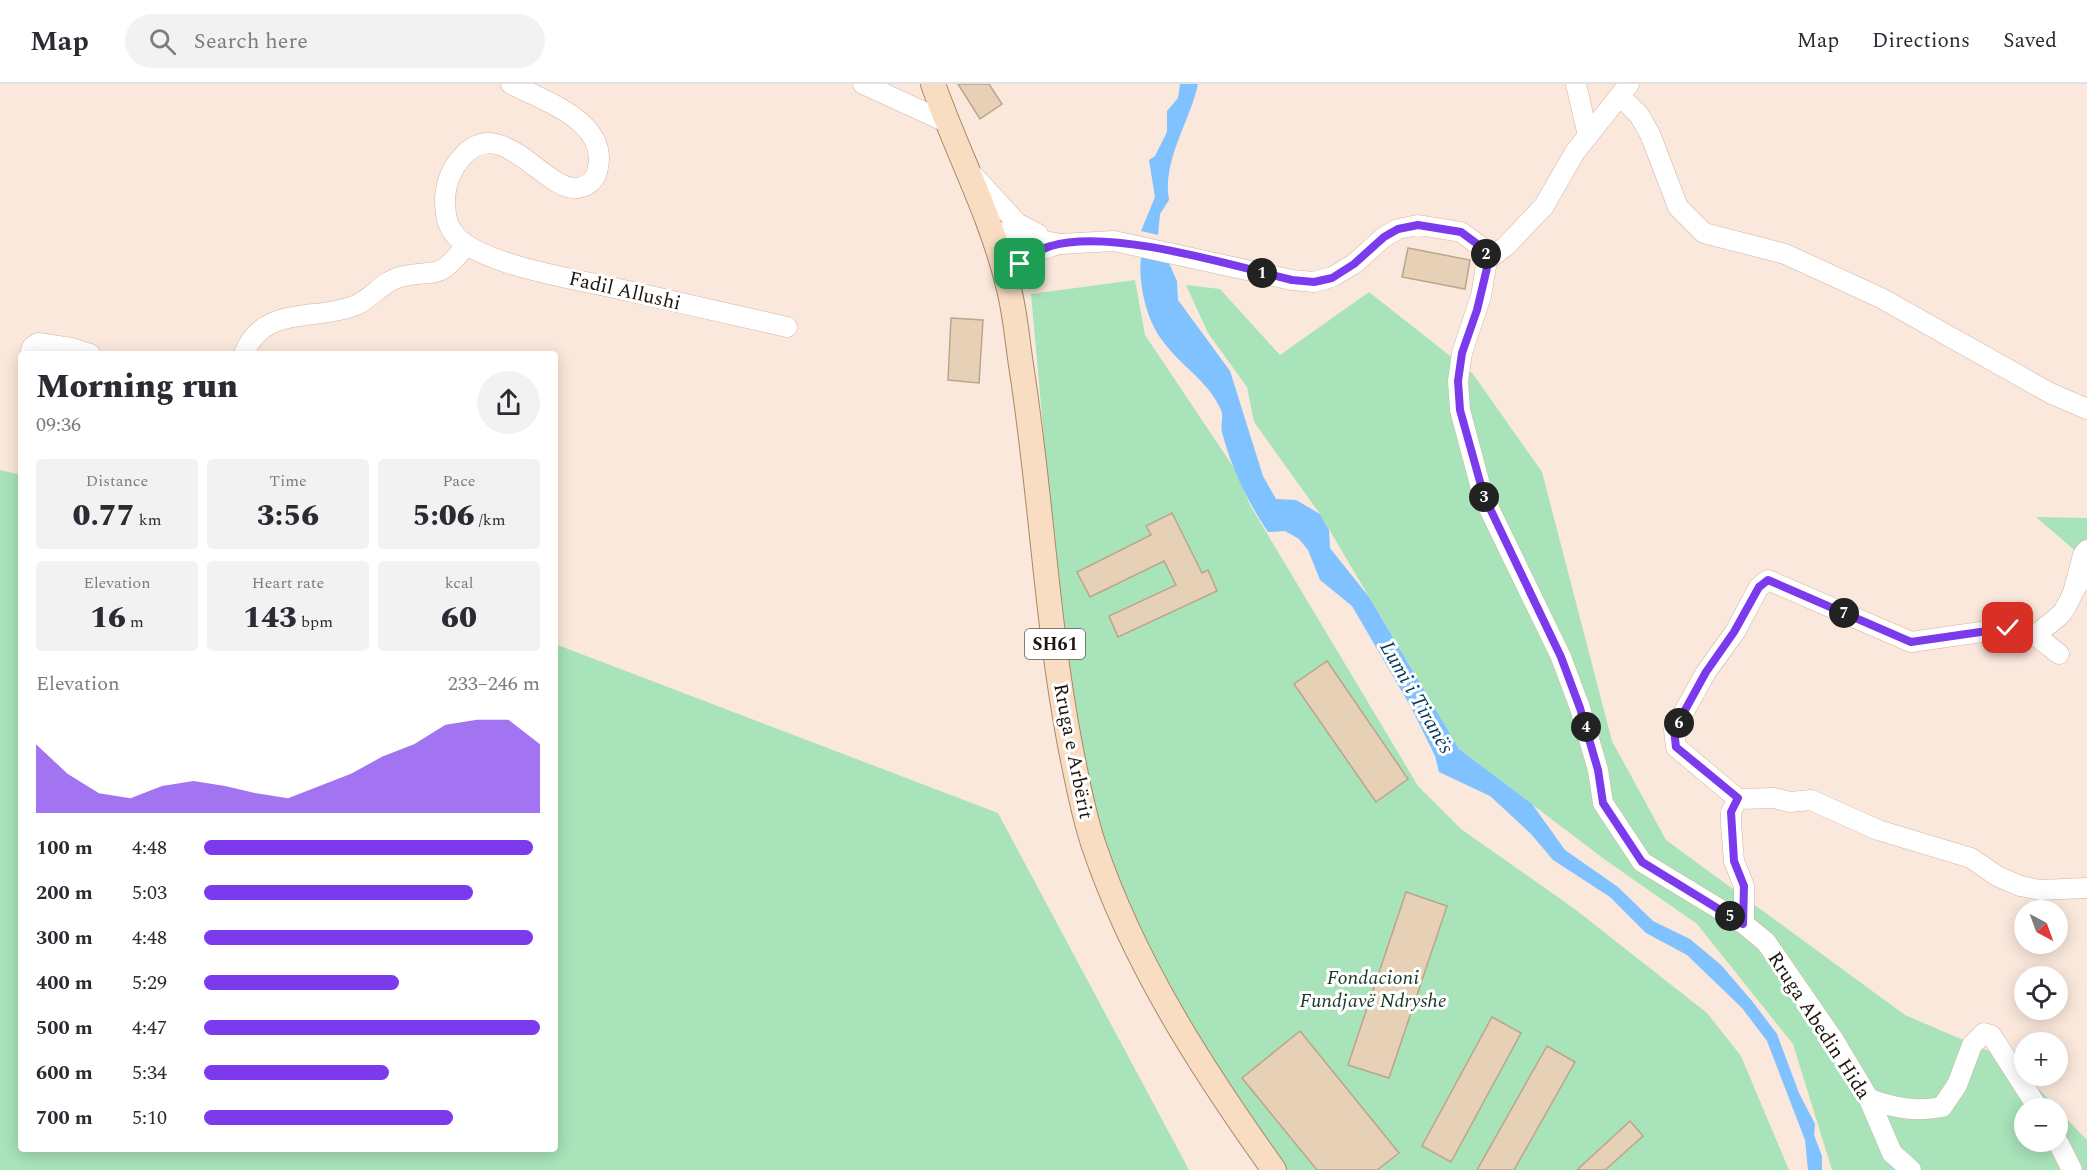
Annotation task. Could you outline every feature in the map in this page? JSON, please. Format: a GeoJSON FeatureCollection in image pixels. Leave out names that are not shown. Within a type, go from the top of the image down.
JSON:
{"type":"FeatureCollection","features":[{"type":"Feature","properties":{"kind":"main road","name":"Rruga e Arbërit"},"geometry":{"type":"LineString","coordinates":[[933,84],[946,122],[994,231],[1009,288],[1028,409],[1062,704],[1093,845],[1112,893],[1173,1020],[1274,1170]]}},
{"type":"Feature","properties":{"kind":"street","name":"Fadil Allushi"},"geometry":{"type":"LineString","coordinates":[[511,84],[554,105],[588,128],[599,150],[595,177],[588,185],[569,188],[557,183],[517,151],[487,144],[470,150],[456,163],[446,190],[448,225],[466,245],[482,254],[543,271],[787,327]]}},
{"type":"Feature","properties":{"kind":"street"},"geometry":{"type":"LineString","coordinates":[[863,84],[946,122]]}},
{"type":"Feature","properties":{"kind":"street"},"geometry":{"type":"LineString","coordinates":[[1576,84],[1588,136]]}},
{"type":"Feature","properties":{"kind":"street"},"geometry":{"type":"LineString","coordinates":[[1009,288],[1020,264],[1040,250],[1060,244],[1114,241],[1188,255],[1292,280],[1314,282],[1344,272],[1384,237],[1398,229],[1418,225],[1461,232],[1484,249],[1488,260],[1506,246],[1544,206],[1575,152],[1625,90],[1650,134],[1678,207],[1691,223],[1704,233],[1785,254],[1881,298],[2050,393],[2087,409]]}},
{"type":"Feature","properties":{"kind":"street"},"geometry":{"type":"LineString","coordinates":[[965,165],[1017,223],[1060,244]]}},
{"type":"Feature","properties":{"kind":"street"},"geometry":{"type":"LineString","coordinates":[[994,231],[1060,244]]}},
{"type":"Feature","properties":{"kind":"street"},"geometry":{"type":"LineString","coordinates":[[245,351],[248,343],[263,326],[288,316],[351,307],[367,300],[381,286],[400,277],[437,273],[452,263],[466,245]]}},
{"type":"Feature","properties":{"kind":"street","name":"Rruga Abedin Hida"},"geometry":{"type":"LineString","coordinates":[[1488,260],[1481,297],[1462,353],[1458,381],[1460,410],[1484,496],[1565,667],[1580,708],[1598,770],[1603,803],[1642,862],[1743,924],[1766,942],[1784,965],[1869,1099],[1892,1154],[1911,1170]]}},
{"type":"Feature","properties":{"kind":"street"},"geometry":{"type":"LineString","coordinates":[[31,351],[32,347],[38,343],[80,351]]}},
{"type":"Feature","properties":{"kind":"street"},"geometry":{"type":"LineString","coordinates":[[2035,635],[2060,615],[2081,583],[2083,555],[2087,550]]}},
{"type":"Feature","properties":{"kind":"street"},"geometry":{"type":"LineString","coordinates":[[2059,654],[2035,635],[2008,628],[1911,642],[1768,580],[1759,587],[1734,632],[1706,672],[1674,730],[1676,747],[1738,798],[1774,798],[1790,802],[1811,800],[1878,830],[1971,858],[1997,876],[2020,886],[2040,890],[2087,888]]}},
{"type":"Feature","properties":{"kind":"street"},"geometry":{"type":"LineString","coordinates":[[1738,798],[1731,812],[1734,861],[1744,886],[1743,924]]}},
{"type":"Feature","properties":{"kind":"street"},"geometry":{"type":"LineString","coordinates":[[1869,1099],[1899,1109],[1924,1110],[1942,1107],[1957,1085],[1972,1045],[1984,1033],[1991,1035],[2032,1098]]}},
{"type":"Feature","properties":{"kind":"street"},"geometry":{"type":"LineString","coordinates":[[2063,1152],[2072,1170]]}},
{"type":"Feature","properties":{"kind":"green space","name":"Fondacioni Fundjavë Ndryshe"},"geometry":{"type":"Polygon","coordinates":[[[1135,280],[1145,335],[1234,468],[1250,505],[1418,786],[1461,829],[1576,910],[1707,1013],[1741,1056],[1789,1170],[1271,1170],[1176,1017],[1109,872],[1074,721],[1058,594],[1031,294],[1135,280]]]}},
{"type":"Feature","properties":{"kind":"green space"},"geometry":{"type":"Polygon","coordinates":[[[1186,285],[1220,289],[1280,355],[1369,292],[1473,374],[1542,472],[1612,741],[1666,840],[1905,1015],[2012,1061],[2014,1063],[2014,1086],[2036,1086],[2047,1098],[2014,1098],[2014,1152],[2068,1152],[2068,1120],[2087,1140],[2087,1170],[1832,1170],[1793,1044],[1697,924],[1604,859],[1459,749],[1320,514],[1254,422],[1247,387],[1208,333],[1186,285]]]}},
{"type":"Feature","properties":{"kind":"green space"},"geometry":{"type":"Polygon","coordinates":[[[0,470],[18,474],[18,1152],[558,1152],[558,645],[998,813],[1189,1170],[0,1170],[0,470]]]}},
{"type":"Feature","properties":{"kind":"green space"},"geometry":{"type":"Polygon","coordinates":[[[2036,517],[2087,518],[2087,561],[2036,517]]]}},
{"type":"Feature","properties":{"kind":"water"},"geometry":{"type":"Polygon","coordinates":[[[1180,84],[1198,84],[1169,170],[1169,200],[1160,214],[1158,235],[1141,231],[1155,197],[1149,160],[1155,156],[1167,132],[1167,111],[1178,98],[1180,84]]]}},
{"type":"Feature","properties":{"kind":"water","name":"Lumi i Tiranës"},"geometry":{"type":"Polygon","coordinates":[[[1141,257],[1169,263],[1177,281],[1178,300],[1230,371],[1263,476],[1276,499],[1296,500],[1320,514],[1329,530],[1330,548],[1369,597],[1459,749],[1532,804],[1565,850],[1618,887],[1653,921],[1690,939],[1721,965],[1777,1034],[1799,1093],[1815,1124],[1814,1135],[1822,1156],[1822,1170],[1808,1170],[1805,1140],[1767,1041],[1742,1008],[1687,955],[1646,933],[1610,897],[1553,860],[1531,834],[1490,796],[1439,772],[1435,756],[1412,709],[1352,606],[1320,580],[1308,550],[1299,539],[1285,531],[1268,532],[1254,509],[1230,459],[1222,429],[1222,413],[1215,399],[1169,349],[1156,331],[1144,300],[1141,257]]]}},
{"type":"Feature","properties":{"kind":"building"},"geometry":{"type":"Polygon","coordinates":[[[958,84],[989,84],[1002,104],[980,119],[958,84]]]}},
{"type":"Feature","properties":{"kind":"building"},"geometry":{"type":"Polygon","coordinates":[[[1408,248],[1470,260],[1465,289],[1402,277],[1408,248]]]}},
{"type":"Feature","properties":{"kind":"building"},"geometry":{"type":"Polygon","coordinates":[[[951,318],[983,320],[979,383],[948,380],[951,318]]]}},
{"type":"Feature","properties":{"kind":"building"},"geometry":{"type":"Polygon","coordinates":[[[1172,513],[1202,573],[1208,570],[1217,591],[1118,637],[1109,616],[1176,585],[1164,561],[1090,597],[1077,572],[1151,535],[1146,526],[1172,513]]]}},
{"type":"Feature","properties":{"kind":"building"},"geometry":{"type":"Polygon","coordinates":[[[1327,661],[1408,779],[1376,802],[1294,684],[1327,661]]]}},
{"type":"Feature","properties":{"kind":"building"},"geometry":{"type":"Polygon","coordinates":[[[1406,892],[1447,906],[1389,1078],[1348,1065],[1406,892]]]}},
{"type":"Feature","properties":{"kind":"building"},"geometry":{"type":"Polygon","coordinates":[[[1492,1017],[1521,1033],[1451,1162],[1422,1146],[1492,1017]]]}},
{"type":"Feature","properties":{"kind":"building"},"geometry":{"type":"Polygon","coordinates":[[[1300,1031],[1399,1153],[1377,1170],[1317,1170],[1242,1078],[1300,1031]]]}},
{"type":"Feature","properties":{"kind":"building"},"geometry":{"type":"Polygon","coordinates":[[[1547,1046],[1575,1062],[1514,1170],[1477,1170],[1547,1046]]]}},
{"type":"Feature","properties":{"kind":"building"},"geometry":{"type":"Polygon","coordinates":[[[1630,1121],[1643,1136],[1605,1170],[1577,1170],[1630,1121]]]}},
{"type":"Feature","properties":{"kind":"route"},"geometry":{"type":"LineString","coordinates":[[1020,264],[1031,255],[1050,246],[1114,241],[1188,255],[1292,280],[1314,282],[1332,278],[1344,272],[1372,245],[1398,229],[1418,225],[1439,227],[1461,232],[1475,240],[1484,249],[1488,260],[1481,297],[1462,353],[1458,381],[1460,410],[1469,450],[1484,496],[1561,657],[1580,708],[1598,770],[1603,803],[1618,829],[1642,862],[1743,924],[1744,886],[1734,861],[1731,812],[1738,798],[1676,747],[1674,730],[1706,672],[1734,632],[1759,587],[1768,580],[1812,597],[1911,642],[2008,628]]}}]}
